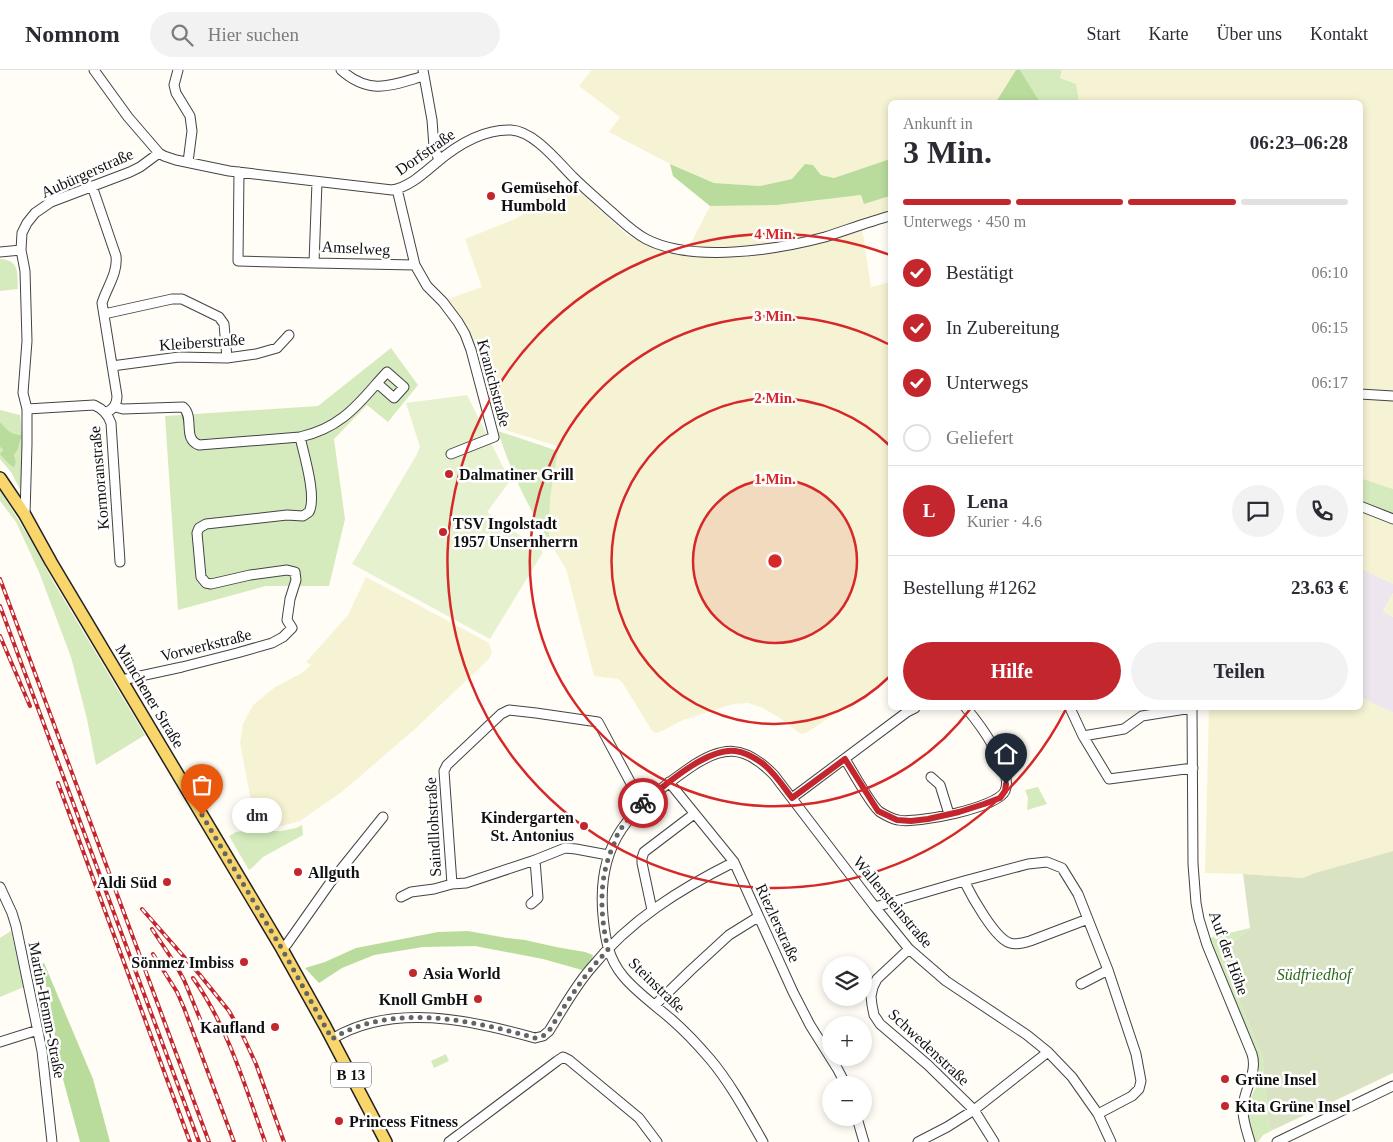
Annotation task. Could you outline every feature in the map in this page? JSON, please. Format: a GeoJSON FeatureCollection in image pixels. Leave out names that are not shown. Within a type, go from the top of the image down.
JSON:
{"type":"FeatureCollection","features":[{"type":"Feature","properties":{"kind":"main road","name":"Münchener Straße"},"geometry":{"type":"LineString","coordinates":[[0,478],[25,515],[51,562],[282,949],[386,1142]]}},
{"type":"Feature","properties":{"kind":"street"},"geometry":{"type":"LineString","coordinates":[[94,70],[128,117],[159,153]]}},
{"type":"Feature","properties":{"kind":"street"},"geometry":{"type":"LineString","coordinates":[[178,70],[174,86],[176,93],[190,116],[192,131],[188,162]]}},
{"type":"Feature","properties":{"kind":"street"},"geometry":{"type":"LineString","coordinates":[[341,70],[357,81],[372,86],[386,87],[424,73],[432,120],[434,147],[439,160]]}},
{"type":"Feature","properties":{"kind":"street","name":"Dorfstraße"},"geometry":{"type":"LineString","coordinates":[[159,153],[170,158],[239,172],[386,190],[397,189],[411,183],[456,147],[480,136],[499,131],[514,130],[542,146],[576,180],[635,232],[664,246],[704,252],[755,250],[786,246],[823,237],[888,217]]}},
{"type":"Feature","properties":{"kind":"street","name":"Aubürgerstraße"},"geometry":{"type":"LineString","coordinates":[[25,515],[28,444],[27,409],[23,393],[27,341],[25,271],[21,250],[22,233],[35,213],[51,202],[135,169],[159,153]]}},
{"type":"Feature","properties":{"kind":"street"},"geometry":{"type":"LineString","coordinates":[[239,172],[238,261],[314,263]]}},
{"type":"Feature","properties":{"kind":"street","name":"Amselweg"},"geometry":{"type":"LineString","coordinates":[[317,182],[314,263],[415,265]]}},
{"type":"Feature","properties":{"kind":"street"},"geometry":{"type":"LineString","coordinates":[[92,186],[116,256],[115,270],[102,303],[117,396],[115,407],[106,413]]}},
{"type":"Feature","properties":{"kind":"street","name":"Kranichstraße"},"geometry":{"type":"LineString","coordinates":[[397,189],[415,265],[427,286],[443,302],[465,334],[494,437],[451,454]]}},
{"type":"Feature","properties":{"kind":"street"},"geometry":{"type":"LineString","coordinates":[[0,252],[21,250]]}},
{"type":"Feature","properties":{"kind":"street"},"geometry":{"type":"LineString","coordinates":[[104,314],[172,299],[182,299],[219,317],[224,324],[227,358]]}},
{"type":"Feature","properties":{"kind":"street","name":"Kleiberstraße"},"geometry":{"type":"LineString","coordinates":[[112,366],[179,357],[227,358],[256,354],[277,348],[289,336]]}},
{"type":"Feature","properties":{"kind":"street"},"geometry":{"type":"LineString","coordinates":[[115,407],[123,409],[183,407],[188,412],[190,437],[193,442],[199,445],[300,437],[328,428],[344,418],[377,383]]}},
{"type":"Feature","properties":{"kind":"street"},"geometry":{"type":"LineString","coordinates":[[1363,394],[1393,396]]}},
{"type":"Feature","properties":{"kind":"street","name":"Kormoranstraße"},"geometry":{"type":"LineString","coordinates":[[27,409],[85,405],[101,408],[106,413],[111,423],[120,562]]}},
{"type":"Feature","properties":{"kind":"street","name":"Vorwerkstraße"},"geometry":{"type":"LineString","coordinates":[[122,680],[246,651],[278,640],[292,628],[287,620],[290,599],[296,580],[295,572],[287,570],[250,575],[211,584],[206,583],[200,575],[197,536],[199,528],[206,524],[307,514],[311,508],[311,489],[300,437]]}},
{"type":"Feature","properties":{"kind":"street"},"geometry":{"type":"LineString","coordinates":[[1363,507],[1393,519]]}},
{"type":"Feature","properties":{"kind":"street","name":"Saindllohstraße"},"geometry":{"type":"LineString","coordinates":[[452,884],[444,771],[447,765],[501,714],[509,710],[598,722],[642,804]]}},
{"type":"Feature","properties":{"kind":"street"},"geometry":{"type":"LineString","coordinates":[[792,798],[911,710]]}},
{"type":"Feature","properties":{"kind":"street"},"geometry":{"type":"LineString","coordinates":[[845,759],[878,811],[897,820],[928,819],[1000,798],[1005,791],[1006,784],[998,752],[967,710]]}},
{"type":"Feature","properties":{"kind":"street"},"geometry":{"type":"LineString","coordinates":[[1071,710],[1083,736],[1109,779],[1193,768]]}},
{"type":"Feature","properties":{"kind":"street"},"geometry":{"type":"LineString","coordinates":[[1083,736],[1124,729],[1142,716],[1180,710]]}},
{"type":"Feature","properties":{"kind":"street","name":"Auf der Höhe"},"geometry":{"type":"LineString","coordinates":[[1192,710],[1196,903],[1206,945],[1254,1061],[1243,1108],[1250,1142]]}},
{"type":"Feature","properties":{"kind":"street","name":"Wallensteinstraße"},"geometry":{"type":"LineString","coordinates":[[642,804],[703,758],[717,753],[734,751],[751,756],[764,764],[908,949],[946,981],[1027,1035],[1048,1052],[1072,1077],[1098,1114],[1111,1142]]}},
{"type":"Feature","properties":{"kind":"street"},"geometry":{"type":"LineString","coordinates":[[931,777],[940,785],[949,814]]}},
{"type":"Feature","properties":{"kind":"street","name":"Riezlerstraße"},"geometry":{"type":"LineString","coordinates":[[670,782],[734,862],[793,992],[841,1076]]}},
{"type":"Feature","properties":{"kind":"street","name":"Steinstraße"},"geometry":{"type":"LineString","coordinates":[[642,804],[619,830],[608,855],[602,882],[604,933],[608,950],[623,976],[695,1042],[711,1060],[723,1076],[763,1142]]}},
{"type":"Feature","properties":{"kind":"street"},"geometry":{"type":"LineString","coordinates":[[652,910],[642,863],[644,852],[694,814]]}},
{"type":"Feature","properties":{"kind":"street"},"geometry":{"type":"LineString","coordinates":[[282,949],[330,883],[383,817]]}},
{"type":"Feature","properties":{"kind":"street"},"geometry":{"type":"LineString","coordinates":[[401,896],[411,892],[466,883],[565,848],[608,855]]}},
{"type":"Feature","properties":{"kind":"street"},"geometry":{"type":"LineString","coordinates":[[531,904],[538,898],[534,860]]}},
{"type":"Feature","properties":{"kind":"street"},"geometry":{"type":"LineString","coordinates":[[332,1039],[369,1022],[415,1018],[451,1019],[483,1024],[535,1038],[543,1036],[549,1031],[593,965],[632,925],[686,887],[734,862]]}},
{"type":"Feature","properties":{"kind":"street"},"geometry":{"type":"LineString","coordinates":[[875,907],[1028,864],[1047,862],[1062,868],[1078,894],[1108,970],[1136,1054],[1141,1081],[1139,1089],[1132,1096],[1098,1114]]}},
{"type":"Feature","properties":{"kind":"street"},"geometry":{"type":"LineString","coordinates":[[964,881],[972,898],[986,918],[1003,939],[1011,943],[1030,941],[1088,919]]}},
{"type":"Feature","properties":{"kind":"street","name":"Martin-Hemm-Straße"},"geometry":{"type":"LineString","coordinates":[[0,887],[16,926],[38,1030],[45,1072],[52,1142]]}},
{"type":"Feature","properties":{"kind":"street"},"geometry":{"type":"LineString","coordinates":[[655,1005],[729,935],[758,917]]}},
{"type":"Feature","properties":{"kind":"street","name":"Schwedenstraße"},"geometry":{"type":"LineString","coordinates":[[908,949],[877,979],[873,986],[871,996],[874,1015],[880,1024],[928,1065],[974,1110],[994,1142]]}},
{"type":"Feature","properties":{"kind":"street"},"geometry":{"type":"LineString","coordinates":[[1081,984],[1108,970]]}},
{"type":"Feature","properties":{"kind":"street"},"geometry":{"type":"LineString","coordinates":[[0,1042],[38,1030]]}},
{"type":"Feature","properties":{"kind":"street"},"geometry":{"type":"LineString","coordinates":[[918,1142],[974,1110],[1048,1052]]}},
{"type":"Feature","properties":{"kind":"street"},"geometry":{"type":"LineString","coordinates":[[450,1142],[563,1057],[639,1118],[656,1142]]}},
{"type":"Feature","properties":{"kind":"street"},"geometry":{"type":"LineString","coordinates":[[1277,1142],[1393,1086]]}},
{"type":"Feature","properties":{"kind":"street"},"geometry":{"type":"LineString","coordinates":[[859,1126],[864,1142]]}},
{"type":"Feature","properties":{"kind":"shaded area"},"geometry":{"type":"Polygon","coordinates":[[[592,70],[1016,70],[997,100],[888,100],[888,160],[834,178],[821,175],[813,165],[792,179],[760,186],[714,183],[670,164],[609,132],[620,117],[579,86],[592,70]]]}},
{"type":"Feature","properties":{"kind":"shaded area"},"geometry":{"type":"Polygon","coordinates":[[[1062,70],[1393,70],[1393,393],[1363,390],[1363,100],[1079,100],[1076,84],[1060,78],[1062,70]]]}},
{"type":"Feature","properties":{"kind":"shaded area"},"geometry":{"type":"Polygon","coordinates":[[[572,184],[627,235],[659,249],[689,254],[827,241],[862,228],[871,287],[888,283],[888,678],[806,733],[801,734],[763,708],[748,703],[733,704],[683,720],[655,733],[622,682],[618,679],[594,676],[566,569],[549,541],[550,498],[560,447],[506,430],[497,423],[488,403],[474,350],[445,300],[482,287],[465,239],[515,219],[572,184]]]}},
{"type":"Feature","properties":{"kind":"shaded area"},"geometry":{"type":"Polygon","coordinates":[[[862,195],[864,204],[888,197],[888,213],[811,237],[769,244],[731,247],[689,247],[710,206],[777,205],[862,195]]]}},
{"type":"Feature","properties":{"kind":"shaded area"},"geometry":{"type":"Polygon","coordinates":[[[1363,398],[1393,400],[1393,489],[1363,479],[1363,398]]]}},
{"type":"Feature","properties":{"kind":"shaded area"},"geometry":{"type":"Polygon","coordinates":[[[1363,512],[1393,523],[1393,584],[1363,569],[1363,512]]]}},
{"type":"Feature","properties":{"kind":"shaded area"},"geometry":{"type":"Polygon","coordinates":[[[1363,569],[1393,584],[1393,593],[1383,611],[1393,617],[1393,713],[1363,698],[1363,569]]]}},
{"type":"Feature","properties":{"kind":"shaded area"},"geometry":{"type":"Polygon","coordinates":[[[366,577],[489,643],[492,652],[489,659],[415,729],[343,791],[300,821],[282,826],[256,827],[240,743],[243,724],[253,705],[275,687],[302,673],[311,665],[306,662],[348,615],[366,577]]]}},
{"type":"Feature","properties":{"kind":"shaded area"},"geometry":{"type":"Polygon","coordinates":[[[1393,593],[1393,617],[1383,611],[1393,593]]]}},
{"type":"Feature","properties":{"kind":"shaded area"},"geometry":{"type":"Polygon","coordinates":[[[1363,698],[1393,713],[1393,851],[1303,878],[1205,873],[1209,710],[1363,710],[1363,698]]]}},
{"type":"Feature","properties":{"kind":"green space"},"geometry":{"type":"Polygon","coordinates":[[[1016,70],[1020,70],[1039,100],[997,100],[1016,70]]]}},
{"type":"Feature","properties":{"kind":"green space"},"geometry":{"type":"Polygon","coordinates":[[[1020,70],[1062,70],[1060,78],[1076,84],[1079,100],[1039,100],[1020,70]]]}},
{"type":"Feature","properties":{"kind":"green space"},"geometry":{"type":"Polygon","coordinates":[[[888,160],[888,197],[864,204],[861,195],[777,205],[710,206],[673,176],[670,164],[714,183],[760,186],[792,179],[805,164],[813,165],[821,175],[834,178],[888,160]]]}},
{"type":"Feature","properties":{"kind":"green space"},"geometry":{"type":"Polygon","coordinates":[[[0,259],[11,262],[16,268],[18,289],[0,291],[0,259]]]}},
{"type":"Feature","properties":{"kind":"green space"},"geometry":{"type":"Polygon","coordinates":[[[391,348],[418,385],[388,422],[367,405],[334,439],[345,519],[329,586],[266,586],[178,610],[165,416],[318,406],[391,348]]]}},
{"type":"Feature","properties":{"kind":"green space","name":"TSV Ingolstadt 1957 Unsernherrn"},"geometry":{"type":"Polygon","coordinates":[[[467,395],[510,481],[487,512],[543,552],[490,639],[352,564],[420,447],[406,403],[467,395]]]}},
{"type":"Feature","properties":{"kind":"green space"},"geometry":{"type":"Polygon","coordinates":[[[0,410],[20,415],[22,435],[11,433],[0,422],[0,410]]]}},
{"type":"Feature","properties":{"kind":"green space"},"geometry":{"type":"Polygon","coordinates":[[[0,422],[11,433],[22,435],[14,455],[16,462],[14,468],[0,454],[3,450],[0,447],[0,422]]]}},
{"type":"Feature","properties":{"kind":"green space"},"geometry":{"type":"Polygon","coordinates":[[[498,431],[558,451],[550,498],[549,541],[520,488],[498,431]]]}},
{"type":"Feature","properties":{"kind":"green space"},"geometry":{"type":"Polygon","coordinates":[[[22,435],[23,491],[0,459],[0,447],[14,468],[16,462],[14,455],[22,435]]]}},
{"type":"Feature","properties":{"kind":"green space"},"geometry":{"type":"Polygon","coordinates":[[[1363,479],[1393,489],[1393,515],[1363,503],[1363,479]]]}},
{"type":"Feature","properties":{"kind":"green space"},"geometry":{"type":"Polygon","coordinates":[[[0,490],[145,735],[96,765],[87,719],[71,657],[39,572],[16,522],[0,501],[0,490]]]}},
{"type":"Feature","properties":{"kind":"green space"},"geometry":{"type":"Polygon","coordinates":[[[1038,787],[1047,804],[1027,810],[1028,798],[1025,790],[1038,787]]]}},
{"type":"Feature","properties":{"kind":"green space"},"geometry":{"type":"Polygon","coordinates":[[[302,825],[303,835],[263,857],[249,870],[229,836],[236,832],[281,831],[302,825]]]}},
{"type":"Feature","properties":{"kind":"green space","name":"Südfriedhof"},"geometry":{"type":"Polygon","coordinates":[[[1393,851],[1393,1073],[1273,1130],[1269,1127],[1262,1055],[1222,960],[1230,945],[1250,928],[1243,874],[1303,878],[1393,851]]]}},
{"type":"Feature","properties":{"kind":"green space"},"geometry":{"type":"Polygon","coordinates":[[[1250,928],[1230,945],[1222,960],[1262,1055],[1269,1127],[1273,1130],[1263,1135],[1258,1142],[1254,1142],[1246,1107],[1258,1083],[1258,1056],[1210,944],[1212,937],[1250,928]]]}},
{"type":"Feature","properties":{"kind":"green space"},"geometry":{"type":"Polygon","coordinates":[[[11,931],[24,987],[0,997],[0,938],[11,931]]]}},
{"type":"Feature","properties":{"kind":"green space"},"geometry":{"type":"Polygon","coordinates":[[[468,931],[525,940],[593,955],[591,963],[582,970],[543,959],[475,946],[423,947],[374,955],[342,968],[319,983],[305,968],[325,962],[356,948],[438,932],[468,931]]]}},
{"type":"Feature","properties":{"kind":"green space"},"geometry":{"type":"Polygon","coordinates":[[[44,963],[93,1079],[110,1142],[80,1142],[63,1079],[42,964],[44,963]]]}},
{"type":"Feature","properties":{"kind":"green space"},"geometry":{"type":"Polygon","coordinates":[[[446,1054],[449,1061],[434,1068],[431,1061],[446,1054]]]}},
{"type":"Feature","properties":{"kind":"railway"},"geometry":{"type":"LineString","coordinates":[[0,579],[209,1142]]}},
{"type":"Feature","properties":{"kind":"railway"},"geometry":{"type":"LineString","coordinates":[[0,606],[199,1142]]}},
{"type":"Feature","properties":{"kind":"railway"},"geometry":{"type":"LineString","coordinates":[[0,636],[30,706]]}},
{"type":"Feature","properties":{"kind":"railway"},"geometry":{"type":"LineString","coordinates":[[58,783],[190,1142]]}},
{"type":"Feature","properties":{"kind":"railway"},"geometry":{"type":"LineString","coordinates":[[142,909],[229,1011],[256,1064],[284,1142]]}},
{"type":"Feature","properties":{"kind":"railway"},"geometry":{"type":"LineString","coordinates":[[152,929],[184,980],[205,1031]]}},
{"type":"Feature","properties":{"kind":"railway"},"geometry":{"type":"LineString","coordinates":[[153,954],[177,992],[184,1008],[234,1142]]}},
{"type":"Feature","properties":{"kind":"railway"},"geometry":{"type":"LineString","coordinates":[[193,978],[216,1016],[235,1057],[265,1142]]}},
{"type":"Feature","properties":{"kind":"way so far"},"geometry":{"type":"LineString","coordinates":[[202,815],[282,949],[332,1039],[369,1022],[415,1018],[451,1019],[483,1024],[535,1038],[543,1036],[549,1031],[580,982],[608,950],[604,933],[602,904],[602,882],[608,855],[619,830],[643,803]]}},
{"type":"Feature","properties":{"kind":"place","name":"Gemüsehof Humbold"},"geometry":{"type":"Point","coordinates":[491,196]}},
{"type":"Feature","properties":{"kind":"place","name":"Dalmatiner Grill"},"geometry":{"type":"Point","coordinates":[449,474]}},
{"type":"Feature","properties":{"kind":"place","name":"TSV Ingolstadt 1957 Unsernherrn"},"geometry":{"type":"Point","coordinates":[443,532]}},
{"type":"Feature","properties":{"kind":"place","name":"dm"},"geometry":{"type":"Point","coordinates":[202,815]}},
{"type":"Feature","properties":{"kind":"place","name":"Kindergarten St. Antonius"},"geometry":{"type":"Point","coordinates":[584,826]}},
{"type":"Feature","properties":{"kind":"place","name":"Allguth"},"geometry":{"type":"Point","coordinates":[298,872]}},
{"type":"Feature","properties":{"kind":"place","name":"Aldi Süd"},"geometry":{"type":"Point","coordinates":[167,882]}},
{"type":"Feature","properties":{"kind":"place","name":"Sönmez Imbiss"},"geometry":{"type":"Point","coordinates":[244,962]}},
{"type":"Feature","properties":{"kind":"place","name":"Asia World"},"geometry":{"type":"Point","coordinates":[413,973]}},
{"type":"Feature","properties":{"kind":"place","name":"Knoll GmbH"},"geometry":{"type":"Point","coordinates":[478,999]}},
{"type":"Feature","properties":{"kind":"place","name":"Kaufland"},"geometry":{"type":"Point","coordinates":[275,1027]}},
{"type":"Feature","properties":{"kind":"place","name":"Grüne Insel"},"geometry":{"type":"Point","coordinates":[1225,1079]}},
{"type":"Feature","properties":{"kind":"place","name":"Kita Grüne Insel"},"geometry":{"type":"Point","coordinates":[1225,1106]}},
{"type":"Feature","properties":{"kind":"place","name":"Princess Fitness"},"geometry":{"type":"Point","coordinates":[339,1121]}},
{"type":"Feature","properties":{"kind":"route"},"geometry":{"type":"LineString","coordinates":[[643,803],[703,758],[717,753],[734,751],[751,756],[764,764],[792,798],[845,759],[878,811],[897,820],[928,819],[984,804],[1000,798],[1005,791],[1006,784]]}}]}
